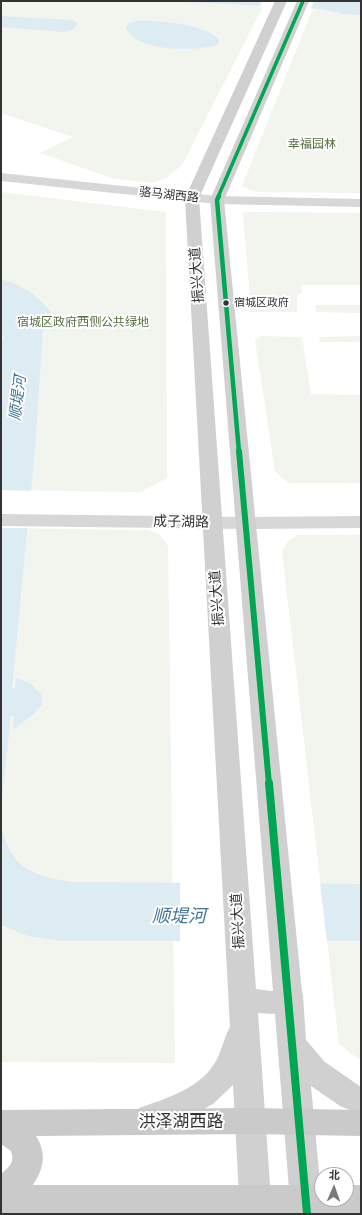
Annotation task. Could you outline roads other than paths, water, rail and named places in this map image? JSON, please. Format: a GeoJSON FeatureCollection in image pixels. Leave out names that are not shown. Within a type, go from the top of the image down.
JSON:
{"type":"FeatureCollection","features":[{"type":"Feature","properties":{"kind":"main road","name":"振兴大道"},"geometry":{"type":"LineString","coordinates":[[303,1],[217,200],[307,1207]]}},
{"type":"Feature","properties":{"kind":"main road","name":"振兴大道"},"geometry":{"type":"LineString","coordinates":[[256,1207],[192,198],[278,9]]}},
{"type":"Feature","properties":{"kind":"main road"},"geometry":{"type":"LineString","coordinates":[[133,1122],[177,1109],[215,1084],[226,1070],[243,1010],[255,1003],[280,1002],[289,995]]}},
{"type":"Feature","properties":{"kind":"main road"},"geometry":{"type":"LineString","coordinates":[[293,1045],[301,1058],[319,1076],[361,1102]]}},
{"type":"Feature","properties":{"kind":"main road","name":"洪泽湖西路"},"geometry":{"type":"LineString","coordinates":[[1,1123],[250,1121],[361,1123]]}},
{"type":"Feature","properties":{"kind":"main road"},"geometry":{"type":"LineString","coordinates":[[1,1130],[9,1132],[25,1142],[30,1156],[28,1170],[10,1187],[1,1190]]}},
{"type":"Feature","properties":{"kind":"main road"},"geometry":{"type":"LineString","coordinates":[[1,1200],[134,1200],[256,1207],[307,1207],[361,1200]]}},
{"type":"Feature","properties":{"kind":"main road"},"geometry":{"type":"LineString","coordinates":[[134,1200],[173,1214]]}},
{"type":"Feature","properties":{"kind":"street","name":"骆马湖西路"},"geometry":{"type":"LineString","coordinates":[[1,177],[217,200],[361,203]]}},
{"type":"Feature","properties":{"kind":"street","name":"成子湖路"},"geometry":{"type":"LineString","coordinates":[[1,507],[85,514],[212,516],[246,516],[361,510]]}},
{"type":"Feature","properties":{"kind":"street","name":"成子湖路"},"geometry":{"type":"LineString","coordinates":[[1,520],[85,514]]}},
{"type":"Feature","properties":{"kind":"street","name":"成子湖路"},"geometry":{"type":"LineString","coordinates":[[246,516],[361,522]]}},
{"type":"Feature","properties":{"kind":"water"},"geometry":{"type":"Polygon","coordinates":[[[169,1],[361,1],[361,15],[344,14],[322,9],[169,1]]]}},
{"type":"Feature","properties":{"kind":"water"},"geometry":{"type":"Polygon","coordinates":[[[1,16],[71,20],[78,23],[73,30],[64,32],[1,27],[1,16]]]}},
{"type":"Feature","properties":{"kind":"water"},"geometry":{"type":"Polygon","coordinates":[[[135,21],[167,22],[204,30],[219,40],[218,45],[182,49],[154,46],[142,42],[132,36],[126,28],[128,24],[135,21]]]}},
{"type":"Feature","properties":{"kind":"water","name":"顺堤河"},"geometry":{"type":"Polygon","coordinates":[[[1,279],[21,287],[36,296],[62,325],[43,330],[35,449],[12,688],[15,688],[16,678],[30,683],[41,694],[42,704],[35,713],[13,730],[14,716],[11,716],[1,806],[1,342],[4,338],[1,329],[1,279]]]}},
{"type":"Feature","properties":{"kind":"water","name":"顺堤河"},"geometry":{"type":"Polygon","coordinates":[[[1,829],[10,851],[23,867],[47,877],[72,882],[361,884],[361,941],[62,941],[28,936],[1,925],[1,829]]]}},
{"type":"Feature","properties":{"kind":"place","name":"宿城区政府"},"geometry":{"type":"Point","coordinates":[226,303]}},
{"type":"Feature","properties":{"kind":"park label","name":"幸福园林"},"geometry":{"type":"Point","coordinates":[312,144]}},
{"type":"Feature","properties":{"kind":"park label","name":"宿城区政府西侧公共绿地"},"geometry":{"type":"Point","coordinates":[83,322]}}]}
